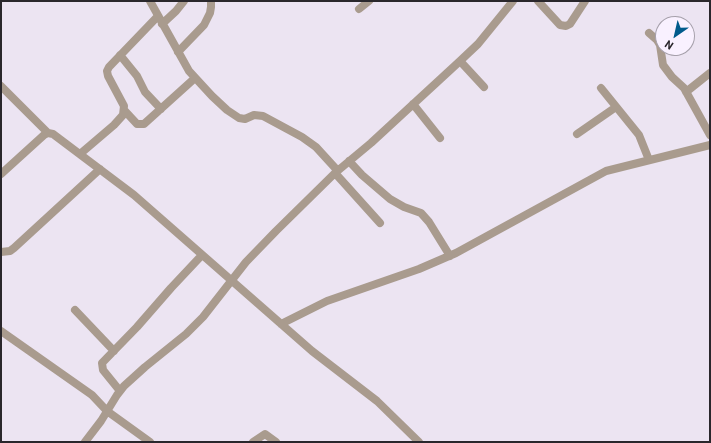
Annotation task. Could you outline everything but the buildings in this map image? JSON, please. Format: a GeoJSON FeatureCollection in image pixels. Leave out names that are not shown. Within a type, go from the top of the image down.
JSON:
{"type":"FeatureCollection","features":[{"type":"Feature","properties":{"kind":"street"},"geometry":{"type":"LineString","coordinates":[[150,1],[183,63],[195,78],[227,110],[239,118],[245,119],[254,114],[263,116],[310,142],[323,154],[336,172],[380,223]]}},
{"type":"Feature","properties":{"kind":"street"},"geometry":{"type":"LineString","coordinates":[[184,1],[176,11],[160,20],[111,63],[107,71],[108,76],[124,106],[124,110],[140,125],[147,122],[195,78]]}},
{"type":"Feature","properties":{"kind":"street"},"geometry":{"type":"LineString","coordinates":[[178,52],[204,25],[210,13],[211,1]]}},
{"type":"Feature","properties":{"kind":"street"},"geometry":{"type":"LineString","coordinates":[[359,9],[369,1]]}},
{"type":"Feature","properties":{"kind":"street"},"geometry":{"type":"LineString","coordinates":[[84,442],[101,421],[120,391],[136,374],[186,334],[259,248],[336,172],[371,143],[478,44],[513,1]]}},
{"type":"Feature","properties":{"kind":"street"},"geometry":{"type":"LineString","coordinates":[[538,1],[560,25],[566,26],[570,24],[586,1]]}},
{"type":"Feature","properties":{"kind":"street"},"geometry":{"type":"LineString","coordinates":[[649,33],[660,45],[663,65],[686,92],[710,135]]}},
{"type":"Feature","properties":{"kind":"street"},"geometry":{"type":"LineString","coordinates":[[120,55],[137,76],[145,92],[161,109]]}},
{"type":"Feature","properties":{"kind":"street"},"geometry":{"type":"LineString","coordinates":[[460,61],[484,87]]}},
{"type":"Feature","properties":{"kind":"street"},"geometry":{"type":"LineString","coordinates":[[686,92],[710,73]]}},
{"type":"Feature","properties":{"kind":"street"},"geometry":{"type":"LineString","coordinates":[[1,86],[48,133],[53,134],[134,195],[312,351],[378,401],[419,442]]}},
{"type":"Feature","properties":{"kind":"street"},"geometry":{"type":"LineString","coordinates":[[601,88],[639,135],[649,160]]}},
{"type":"Feature","properties":{"kind":"street"},"geometry":{"type":"LineString","coordinates":[[413,104],[440,138]]}},
{"type":"Feature","properties":{"kind":"street"},"geometry":{"type":"LineString","coordinates":[[577,134],[616,107]]}},
{"type":"Feature","properties":{"kind":"street"},"geometry":{"type":"LineString","coordinates":[[80,154],[114,125],[124,110]]}},
{"type":"Feature","properties":{"kind":"street"},"geometry":{"type":"LineString","coordinates":[[1,174],[39,139],[48,133]]}},
{"type":"Feature","properties":{"kind":"street"},"geometry":{"type":"LineString","coordinates":[[281,324],[328,301],[374,286],[450,256],[606,171],[710,145]]}},
{"type":"Feature","properties":{"kind":"street"},"geometry":{"type":"LineString","coordinates":[[349,161],[362,175],[390,199],[421,214],[429,222],[450,256]]}},
{"type":"Feature","properties":{"kind":"street"},"geometry":{"type":"LineString","coordinates":[[1,252],[10,251],[14,248],[100,169]]}},
{"type":"Feature","properties":{"kind":"street"},"geometry":{"type":"LineString","coordinates":[[120,391],[106,374],[102,364],[202,255]]}},
{"type":"Feature","properties":{"kind":"street"},"geometry":{"type":"LineString","coordinates":[[75,310],[114,351]]}},
{"type":"Feature","properties":{"kind":"street"},"geometry":{"type":"LineString","coordinates":[[1,332],[92,396],[107,411],[150,442]]}},
{"type":"Feature","properties":{"kind":"street"},"geometry":{"type":"LineString","coordinates":[[253,442],[265,434],[276,442]]}}]}
